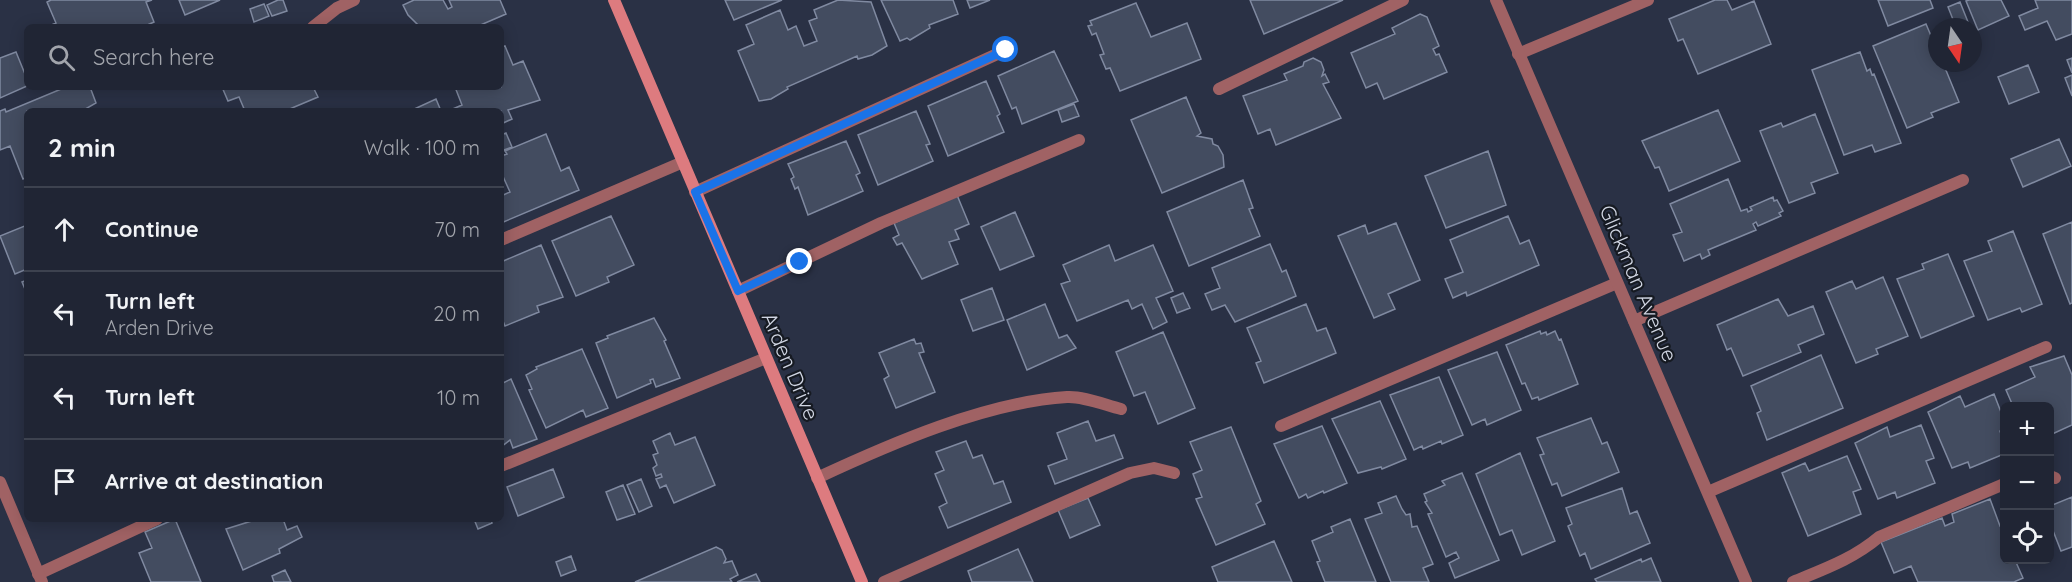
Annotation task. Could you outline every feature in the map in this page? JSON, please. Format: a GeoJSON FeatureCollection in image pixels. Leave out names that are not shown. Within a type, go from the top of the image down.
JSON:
{"type":"FeatureCollection","features":[{"type":"Feature","properties":{"kind":"street"},"geometry":{"type":"LineString","coordinates":[[317,24],[337,8],[354,0]]}},
{"type":"Feature","properties":{"kind":"street","name":"Arden Drive"},"geometry":{"type":"LineString","coordinates":[[614,0],[862,582]]}},
{"type":"Feature","properties":{"kind":"street"},"geometry":{"type":"LineString","coordinates":[[1219,89],[1403,0]]}},
{"type":"Feature","properties":{"kind":"street","name":"Glickman Avenue"},"geometry":{"type":"LineString","coordinates":[[1496,0],[1746,582]]}},
{"type":"Feature","properties":{"kind":"street"},"geometry":{"type":"LineString","coordinates":[[1518,54],[1648,0]]}},
{"type":"Feature","properties":{"kind":"street"},"geometry":{"type":"LineString","coordinates":[[695,192],[1006,50]]}},
{"type":"Feature","properties":{"kind":"street"},"geometry":{"type":"LineString","coordinates":[[738,291],[881,223],[1079,140]]}},
{"type":"Feature","properties":{"kind":"street"},"geometry":{"type":"LineString","coordinates":[[504,239],[683,162]]}},
{"type":"Feature","properties":{"kind":"street"},"geometry":{"type":"LineString","coordinates":[[1634,321],[1963,180]]}},
{"type":"Feature","properties":{"kind":"street"},"geometry":{"type":"LineString","coordinates":[[1281,426],[1617,283]]}},
{"type":"Feature","properties":{"kind":"street"},"geometry":{"type":"LineString","coordinates":[[1708,492],[2046,347]]}},
{"type":"Feature","properties":{"kind":"street"},"geometry":{"type":"LineString","coordinates":[[504,465],[766,358]]}},
{"type":"Feature","properties":{"kind":"street"},"geometry":{"type":"LineString","coordinates":[[817,478],[897,441],[1008,407],[1069,397],[1121,409]]}},
{"type":"Feature","properties":{"kind":"street"},"geometry":{"type":"LineString","coordinates":[[884,582],[1130,473],[1154,468],[1174,473]]}},
{"type":"Feature","properties":{"kind":"street"},"geometry":{"type":"LineString","coordinates":[[0,482],[40,578],[151,522]]}},
{"type":"Feature","properties":{"kind":"street"},"geometry":{"type":"LineString","coordinates":[[1793,582],[1839,564],[1862,551],[1879,537],[2000,486]]}},
{"type":"Feature","properties":{"kind":"building"},"geometry":{"type":"Polygon","coordinates":[[[51,0],[152,0],[146,2],[154,22],[150,24],[54,24],[56,23],[47,2],[51,0]]]}},
{"type":"Feature","properties":{"kind":"building"},"geometry":{"type":"Polygon","coordinates":[[[179,0],[220,0],[185,15],[179,0]]]}},
{"type":"Feature","properties":{"kind":"building"},"geometry":{"type":"Polygon","coordinates":[[[283,0],[287,11],[272,16],[267,5],[283,0]]]}},
{"type":"Feature","properties":{"kind":"building"},"geometry":{"type":"Polygon","coordinates":[[[414,0],[443,0],[448,9],[452,7],[449,0],[500,0],[506,14],[483,24],[417,24],[408,15],[403,5],[414,0]]]}},
{"type":"Feature","properties":{"kind":"building"},"geometry":{"type":"Polygon","coordinates":[[[725,0],[782,0],[734,20],[725,0]]]}},
{"type":"Feature","properties":{"kind":"building"},"geometry":{"type":"Polygon","coordinates":[[[838,0],[871,2],[887,46],[872,55],[858,59],[857,56],[787,87],[788,89],[771,99],[759,101],[738,51],[754,44],[746,25],[780,10],[788,30],[796,26],[804,46],[817,41],[809,21],[817,18],[814,10],[838,0]]]}},
{"type":"Feature","properties":{"kind":"building"},"geometry":{"type":"Polygon","coordinates":[[[881,0],[953,0],[958,14],[929,25],[930,28],[910,40],[907,38],[900,41],[881,0]]]}},
{"type":"Feature","properties":{"kind":"building"},"geometry":{"type":"Polygon","coordinates":[[[967,0],[990,0],[970,8],[967,0]]]}},
{"type":"Feature","properties":{"kind":"building"},"geometry":{"type":"Polygon","coordinates":[[[1250,0],[1343,0],[1264,34],[1250,0]]]}},
{"type":"Feature","properties":{"kind":"building"},"geometry":{"type":"Polygon","coordinates":[[[1715,0],[1727,0],[1732,10],[1754,1],[1771,44],[1698,74],[1683,39],[1678,41],[1669,19],[1715,0]]]}},
{"type":"Feature","properties":{"kind":"building"},"geometry":{"type":"Polygon","coordinates":[[[1878,0],[1930,0],[1933,8],[1888,26],[1878,0]]]}},
{"type":"Feature","properties":{"kind":"building"},"geometry":{"type":"Polygon","coordinates":[[[2001,0],[2009,16],[1982,28],[1982,18],[1973,18],[1966,1],[2001,0]]]}},
{"type":"Feature","properties":{"kind":"building"},"geometry":{"type":"Polygon","coordinates":[[[2035,0],[2072,0],[2072,34],[2056,40],[2047,21],[2025,30],[2019,16],[2038,8],[2035,0]]]}},
{"type":"Feature","properties":{"kind":"building"},"geometry":{"type":"Polygon","coordinates":[[[1960,2],[1966,18],[1952,18],[1948,7],[1960,2]]]}},
{"type":"Feature","properties":{"kind":"building"},"geometry":{"type":"Polygon","coordinates":[[[1136,3],[1151,37],[1187,23],[1201,59],[1120,91],[1110,68],[1106,69],[1100,55],[1104,54],[1096,33],[1092,35],[1088,26],[1092,25],[1090,21],[1136,3]]]}},
{"type":"Feature","properties":{"kind":"building"},"geometry":{"type":"Polygon","coordinates":[[[264,4],[269,16],[254,22],[250,9],[264,4]]]}},
{"type":"Feature","properties":{"kind":"building"},"geometry":{"type":"Polygon","coordinates":[[[1420,14],[1427,17],[1439,46],[1433,49],[1436,55],[1439,54],[1447,72],[1384,99],[1377,83],[1366,88],[1351,53],[1395,34],[1392,28],[1420,14]]]}},
{"type":"Feature","properties":{"kind":"building"},"geometry":{"type":"Polygon","coordinates":[[[1926,24],[1928,29],[1928,72],[1947,72],[1959,102],[1931,113],[1933,117],[1907,128],[1873,46],[1926,24]]]}},
{"type":"Feature","properties":{"kind":"building"},"geometry":{"type":"Polygon","coordinates":[[[504,46],[513,65],[523,61],[540,100],[508,110],[512,119],[504,123],[504,108],[455,108],[462,105],[456,90],[504,90],[504,46]]]}},
{"type":"Feature","properties":{"kind":"building"},"geometry":{"type":"Polygon","coordinates":[[[1054,51],[1078,101],[1022,124],[1016,107],[1012,109],[998,76],[1054,51]]]}},
{"type":"Feature","properties":{"kind":"building"},"geometry":{"type":"Polygon","coordinates":[[[16,52],[24,72],[24,87],[0,98],[0,58],[16,52]]]}},
{"type":"Feature","properties":{"kind":"building"},"geometry":{"type":"Polygon","coordinates":[[[1860,52],[1867,71],[1870,69],[1872,75],[1874,74],[1901,143],[1875,152],[1872,145],[1844,155],[1812,70],[1860,52]]]}},
{"type":"Feature","properties":{"kind":"building"},"geometry":{"type":"Polygon","coordinates":[[[1313,58],[1321,62],[1324,70],[1322,76],[1325,74],[1329,82],[1323,84],[1341,118],[1276,145],[1270,129],[1258,134],[1243,96],[1287,80],[1284,74],[1303,66],[1304,62],[1313,58]]]}},
{"type":"Feature","properties":{"kind":"building"},"geometry":{"type":"Polygon","coordinates":[[[2072,58],[2072,73],[2067,60],[2072,58]]]}},
{"type":"Feature","properties":{"kind":"building"},"geometry":{"type":"Polygon","coordinates":[[[2028,65],[2039,92],[2009,104],[1998,77],[2028,65]]]}},
{"type":"Feature","properties":{"kind":"building"},"geometry":{"type":"Polygon","coordinates":[[[2072,75],[2072,96],[2065,78],[2072,75]]]}},
{"type":"Feature","properties":{"kind":"building"},"geometry":{"type":"Polygon","coordinates":[[[986,81],[1000,114],[997,116],[1004,132],[948,156],[928,106],[986,81]]]}},
{"type":"Feature","properties":{"kind":"building"},"geometry":{"type":"Polygon","coordinates":[[[59,90],[91,90],[96,103],[87,108],[24,108],[23,179],[10,146],[0,150],[0,111],[5,109],[6,112],[59,90]]]}},
{"type":"Feature","properties":{"kind":"building"},"geometry":{"type":"Polygon","coordinates":[[[223,90],[314,90],[318,97],[292,108],[244,108],[239,97],[228,101],[223,90]]]}},
{"type":"Feature","properties":{"kind":"building"},"geometry":{"type":"Polygon","coordinates":[[[1186,97],[1201,133],[1197,136],[1212,139],[1213,144],[1218,146],[1223,155],[1224,167],[1162,193],[1131,120],[1186,97]]]}},
{"type":"Feature","properties":{"kind":"building"},"geometry":{"type":"Polygon","coordinates":[[[436,99],[440,108],[416,108],[436,99]]]}},
{"type":"Feature","properties":{"kind":"building"},"geometry":{"type":"Polygon","coordinates":[[[1074,104],[1079,116],[1062,122],[1058,110],[1074,104]]]}},
{"type":"Feature","properties":{"kind":"building"},"geometry":{"type":"Polygon","coordinates":[[[1718,110],[1740,161],[1669,191],[1659,167],[1655,168],[1642,141],[1718,110]]]}},
{"type":"Feature","properties":{"kind":"building"},"geometry":{"type":"Polygon","coordinates":[[[916,111],[930,144],[926,145],[933,161],[878,185],[858,135],[916,111]]]}},
{"type":"Feature","properties":{"kind":"building"},"geometry":{"type":"Polygon","coordinates":[[[1815,114],[1838,173],[1811,183],[1815,193],[1789,203],[1760,131],[1781,123],[1783,127],[1815,114]]]}},
{"type":"Feature","properties":{"kind":"building"},"geometry":{"type":"Polygon","coordinates":[[[506,133],[512,147],[504,150],[504,134],[506,133]]]}},
{"type":"Feature","properties":{"kind":"building"},"geometry":{"type":"Polygon","coordinates":[[[546,134],[561,171],[569,167],[579,190],[504,222],[504,195],[510,192],[504,179],[504,155],[507,154],[505,151],[546,134]]]}},
{"type":"Feature","properties":{"kind":"building"},"geometry":{"type":"Polygon","coordinates":[[[2059,139],[2071,166],[2023,187],[2011,159],[2059,139]]]}},
{"type":"Feature","properties":{"kind":"building"},"geometry":{"type":"Polygon","coordinates":[[[846,141],[860,173],[856,175],[863,191],[808,215],[798,187],[795,189],[791,179],[794,177],[788,164],[846,141]]]}},
{"type":"Feature","properties":{"kind":"building"},"geometry":{"type":"Polygon","coordinates":[[[1488,151],[1506,205],[1446,228],[1425,176],[1488,151]]]}},
{"type":"Feature","properties":{"kind":"building"},"geometry":{"type":"Polygon","coordinates":[[[1728,179],[1741,211],[1747,209],[1748,212],[1752,210],[1750,207],[1773,197],[1783,211],[1779,213],[1781,216],[1758,226],[1756,222],[1753,224],[1756,230],[1708,250],[1710,255],[1702,259],[1700,254],[1684,261],[1673,235],[1682,232],[1670,204],[1728,179]]]}},
{"type":"Feature","properties":{"kind":"building"},"geometry":{"type":"Polygon","coordinates":[[[1243,180],[1253,208],[1249,209],[1260,236],[1189,266],[1167,212],[1243,180]]]}},
{"type":"Feature","properties":{"kind":"building"},"geometry":{"type":"Polygon","coordinates":[[[957,195],[969,224],[955,230],[959,239],[949,242],[958,264],[922,279],[902,243],[897,245],[893,238],[899,235],[894,223],[957,195]]]}},
{"type":"Feature","properties":{"kind":"building"},"geometry":{"type":"Polygon","coordinates":[[[1015,212],[1034,256],[1000,270],[981,227],[1015,212]]]}},
{"type":"Feature","properties":{"kind":"building"},"geometry":{"type":"Polygon","coordinates":[[[611,216],[634,265],[607,277],[609,282],[576,296],[552,241],[611,216]]]}},
{"type":"Feature","properties":{"kind":"building"},"geometry":{"type":"Polygon","coordinates":[[[1508,216],[1520,244],[1529,240],[1539,265],[1467,296],[1466,292],[1453,298],[1445,279],[1463,272],[1450,240],[1508,216]]]}},
{"type":"Feature","properties":{"kind":"building"},"geometry":{"type":"Polygon","coordinates":[[[2072,222],[2072,303],[2070,304],[2043,234],[2072,222]]]}},
{"type":"Feature","properties":{"kind":"building"},"geometry":{"type":"Polygon","coordinates":[[[1396,223],[1420,280],[1388,294],[1395,309],[1374,318],[1338,236],[1365,225],[1368,234],[1396,223]]]}},
{"type":"Feature","properties":{"kind":"building"},"geometry":{"type":"Polygon","coordinates":[[[24,226],[24,270],[15,274],[0,236],[24,226]]]}},
{"type":"Feature","properties":{"kind":"building"},"geometry":{"type":"Polygon","coordinates":[[[2013,231],[2042,304],[2022,312],[2020,308],[1988,320],[1964,261],[1992,251],[1988,241],[2013,231]]]}},
{"type":"Feature","properties":{"kind":"building"},"geometry":{"type":"Polygon","coordinates":[[[1270,244],[1282,272],[1286,270],[1296,296],[1235,322],[1225,305],[1212,310],[1205,294],[1220,288],[1212,268],[1270,244]]]}},
{"type":"Feature","properties":{"kind":"building"},"geometry":{"type":"Polygon","coordinates":[[[541,245],[563,297],[537,306],[539,312],[505,326],[504,261],[541,245]]]}},
{"type":"Feature","properties":{"kind":"building"},"geometry":{"type":"Polygon","coordinates":[[[1109,245],[1115,261],[1153,245],[1173,291],[1156,298],[1167,322],[1153,329],[1142,304],[1132,309],[1128,300],[1077,321],[1061,284],[1070,281],[1063,265],[1109,245]]]}},
{"type":"Feature","properties":{"kind":"building"},"geometry":{"type":"Polygon","coordinates":[[[1948,254],[1974,316],[1921,338],[1897,279],[1924,269],[1922,264],[1948,254]]]}},
{"type":"Feature","properties":{"kind":"building"},"geometry":{"type":"Polygon","coordinates":[[[1883,277],[1908,336],[1876,349],[1878,354],[1856,363],[1826,292],[1852,281],[1856,289],[1883,277]]]}},
{"type":"Feature","properties":{"kind":"building"},"geometry":{"type":"Polygon","coordinates":[[[992,288],[1004,320],[973,331],[961,300],[992,288]]]}},
{"type":"Feature","properties":{"kind":"building"},"geometry":{"type":"Polygon","coordinates":[[[1183,293],[1190,308],[1177,313],[1171,298],[1183,293]]]}},
{"type":"Feature","properties":{"kind":"building"},"geometry":{"type":"Polygon","coordinates":[[[1778,299],[1788,316],[1813,306],[1824,334],[1798,345],[1801,352],[1743,376],[1731,348],[1727,350],[1717,325],[1778,299]]]}},
{"type":"Feature","properties":{"kind":"building"},"geometry":{"type":"Polygon","coordinates":[[[1045,304],[1059,338],[1067,335],[1076,348],[1027,370],[1007,320],[1045,304]]]}},
{"type":"Feature","properties":{"kind":"building"},"geometry":{"type":"Polygon","coordinates":[[[1306,304],[1317,331],[1326,328],[1336,353],[1264,383],[1256,363],[1261,361],[1247,328],[1306,304]]]}},
{"type":"Feature","properties":{"kind":"building"},"geometry":{"type":"Polygon","coordinates":[[[654,318],[666,340],[664,341],[680,378],[656,387],[653,379],[650,380],[651,383],[617,398],[596,343],[608,338],[607,336],[654,318]]]}},
{"type":"Feature","properties":{"kind":"building"},"geometry":{"type":"Polygon","coordinates":[[[1540,331],[1541,334],[1546,332],[1547,335],[1555,331],[1559,340],[1561,339],[1578,384],[1539,400],[1538,397],[1532,399],[1525,383],[1522,384],[1506,345],[1540,331]]]}},
{"type":"Feature","properties":{"kind":"building"},"geometry":{"type":"Polygon","coordinates":[[[1163,332],[1195,408],[1158,424],[1145,392],[1134,396],[1116,352],[1163,332]]]}},
{"type":"Feature","properties":{"kind":"building"},"geometry":{"type":"Polygon","coordinates":[[[914,339],[916,344],[921,343],[924,352],[919,353],[935,392],[896,408],[884,379],[889,376],[879,353],[914,339]]]}},
{"type":"Feature","properties":{"kind":"building"},"geometry":{"type":"Polygon","coordinates":[[[582,349],[608,408],[586,417],[583,410],[546,428],[529,390],[532,389],[526,375],[537,369],[536,367],[582,349]]]}},
{"type":"Feature","properties":{"kind":"building"},"geometry":{"type":"Polygon","coordinates":[[[1497,352],[1521,410],[1487,425],[1485,419],[1472,425],[1448,370],[1497,352]]]}},
{"type":"Feature","properties":{"kind":"building"},"geometry":{"type":"Polygon","coordinates":[[[1821,355],[1843,408],[1767,440],[1757,413],[1761,411],[1751,386],[1821,355]]]}},
{"type":"Feature","properties":{"kind":"building"},"geometry":{"type":"Polygon","coordinates":[[[2064,356],[2072,375],[2072,425],[2054,433],[2054,402],[2011,402],[2006,390],[2035,377],[2030,367],[2064,356]]]}},
{"type":"Feature","properties":{"kind":"building"},"geometry":{"type":"Polygon","coordinates":[[[1439,377],[1463,435],[1442,444],[1441,441],[1423,449],[1422,446],[1414,450],[1390,395],[1439,377]]]}},
{"type":"Feature","properties":{"kind":"building"},"geometry":{"type":"Polygon","coordinates":[[[511,379],[537,439],[513,448],[510,440],[504,445],[504,382],[511,379]]]}},
{"type":"Feature","properties":{"kind":"building"},"geometry":{"type":"Polygon","coordinates":[[[1994,394],[2000,410],[2000,456],[1970,468],[1968,462],[1952,468],[1928,412],[1960,396],[1965,407],[1994,394]]]}},
{"type":"Feature","properties":{"kind":"building"},"geometry":{"type":"Polygon","coordinates":[[[1380,401],[1406,459],[1382,469],[1381,467],[1358,473],[1332,419],[1380,401]]]}},
{"type":"Feature","properties":{"kind":"building"},"geometry":{"type":"Polygon","coordinates":[[[1591,418],[1602,444],[1607,442],[1619,472],[1562,496],[1557,483],[1552,485],[1540,455],[1544,454],[1537,438],[1591,418]]]}},
{"type":"Feature","properties":{"kind":"building"},"geometry":{"type":"Polygon","coordinates":[[[1088,421],[1096,441],[1114,435],[1123,458],[1055,484],[1048,466],[1067,459],[1057,433],[1088,421]]]}},
{"type":"Feature","properties":{"kind":"building"},"geometry":{"type":"Polygon","coordinates":[[[1921,425],[1934,458],[1926,461],[1935,483],[1897,498],[1895,492],[1878,499],[1855,443],[1887,427],[1890,437],[1921,425]]]}},
{"type":"Feature","properties":{"kind":"building"},"geometry":{"type":"Polygon","coordinates":[[[1322,426],[1347,483],[1308,498],[1306,494],[1299,498],[1274,444],[1322,426]]]}},
{"type":"Feature","properties":{"kind":"building"},"geometry":{"type":"Polygon","coordinates":[[[1231,427],[1261,501],[1256,504],[1265,524],[1216,545],[1196,499],[1202,497],[1193,474],[1202,470],[1190,442],[1231,427]]]}},
{"type":"Feature","properties":{"kind":"building"},"geometry":{"type":"Polygon","coordinates":[[[670,433],[675,445],[695,437],[715,485],[674,503],[666,485],[660,488],[656,479],[662,477],[661,474],[656,476],[653,468],[657,465],[653,455],[658,453],[653,441],[670,433]]]}},
{"type":"Feature","properties":{"kind":"building"},"geometry":{"type":"Polygon","coordinates":[[[966,441],[973,458],[982,455],[994,484],[1003,481],[1011,502],[948,528],[939,507],[947,503],[935,474],[944,470],[936,452],[966,441]]]}},
{"type":"Feature","properties":{"kind":"building"},"geometry":{"type":"Polygon","coordinates":[[[1520,453],[1555,541],[1522,555],[1512,530],[1500,535],[1476,474],[1520,453]]]}},
{"type":"Feature","properties":{"kind":"building"},"geometry":{"type":"Polygon","coordinates":[[[1847,456],[1861,489],[1853,492],[1861,514],[1808,536],[1782,473],[1805,463],[1809,471],[1847,456]]]}},
{"type":"Feature","properties":{"kind":"building"},"geometry":{"type":"Polygon","coordinates":[[[553,469],[564,497],[518,516],[507,487],[553,469]]]}},
{"type":"Feature","properties":{"kind":"building"},"geometry":{"type":"Polygon","coordinates":[[[1462,473],[1499,560],[1455,578],[1449,563],[1459,558],[1456,552],[1446,557],[1428,514],[1432,513],[1425,502],[1427,501],[1424,494],[1445,485],[1442,481],[1462,473]]]}},
{"type":"Feature","properties":{"kind":"building"},"geometry":{"type":"Polygon","coordinates":[[[641,479],[652,506],[639,512],[627,485],[641,479]]]}},
{"type":"Feature","properties":{"kind":"building"},"geometry":{"type":"Polygon","coordinates":[[[623,485],[635,514],[617,520],[606,492],[623,485]]]}},
{"type":"Feature","properties":{"kind":"building"},"geometry":{"type":"Polygon","coordinates":[[[1622,488],[1630,514],[1637,511],[1650,543],[1591,569],[1585,553],[1580,556],[1568,526],[1572,524],[1566,508],[1622,488]]]}},
{"type":"Feature","properties":{"kind":"building"},"geometry":{"type":"Polygon","coordinates":[[[1396,496],[1406,515],[1410,514],[1412,527],[1417,526],[1433,564],[1423,568],[1429,582],[1391,582],[1365,519],[1382,513],[1378,503],[1396,496]]]}},
{"type":"Feature","properties":{"kind":"building"},"geometry":{"type":"Polygon","coordinates":[[[2072,497],[2072,547],[2061,551],[2054,533],[2054,504],[2072,497]]]}},
{"type":"Feature","properties":{"kind":"building"},"geometry":{"type":"Polygon","coordinates":[[[1088,498],[1100,525],[1070,538],[1058,510],[1088,498]]]}},
{"type":"Feature","properties":{"kind":"building"},"geometry":{"type":"Polygon","coordinates":[[[1990,499],[2000,526],[2000,564],[2017,564],[2023,578],[2014,582],[1918,582],[1911,566],[1894,573],[1881,542],[1942,518],[1945,526],[1954,522],[1952,514],[1990,499]]]}},
{"type":"Feature","properties":{"kind":"building"},"geometry":{"type":"Polygon","coordinates":[[[1350,519],[1376,582],[1325,582],[1312,541],[1333,532],[1331,527],[1350,519]]]}},
{"type":"Feature","properties":{"kind":"building"},"geometry":{"type":"Polygon","coordinates":[[[168,522],[176,522],[201,582],[151,582],[139,553],[152,548],[145,532],[168,522]]]}},
{"type":"Feature","properties":{"kind":"building"},"geometry":{"type":"Polygon","coordinates":[[[248,522],[284,522],[287,530],[297,526],[302,537],[279,549],[280,553],[243,570],[226,529],[248,522]]]}},
{"type":"Feature","properties":{"kind":"building"},"geometry":{"type":"Polygon","coordinates":[[[475,522],[492,522],[492,523],[478,529],[475,522]]]}},
{"type":"Feature","properties":{"kind":"building"},"geometry":{"type":"Polygon","coordinates":[[[1274,541],[1292,582],[1218,582],[1212,567],[1274,541]]]}},
{"type":"Feature","properties":{"kind":"building"},"geometry":{"type":"Polygon","coordinates":[[[716,547],[722,550],[726,559],[724,563],[732,561],[738,575],[730,579],[732,582],[635,582],[716,547]]]}},
{"type":"Feature","properties":{"kind":"building"},"geometry":{"type":"Polygon","coordinates":[[[1018,549],[1033,582],[972,582],[968,571],[1018,549]]]}},
{"type":"Feature","properties":{"kind":"building"},"geometry":{"type":"Polygon","coordinates":[[[571,556],[576,570],[561,576],[556,562],[571,556]]]}},
{"type":"Feature","properties":{"kind":"building"},"geometry":{"type":"Polygon","coordinates":[[[1651,558],[1661,582],[1597,582],[1595,579],[1641,559],[1642,562],[1651,558]]]}},
{"type":"Feature","properties":{"kind":"building"},"geometry":{"type":"Polygon","coordinates":[[[285,570],[291,582],[274,582],[272,576],[285,570]]]}},
{"type":"Feature","properties":{"kind":"building"},"geometry":{"type":"Polygon","coordinates":[[[756,574],[760,582],[737,582],[756,574]]]}},
{"type":"Feature","properties":{"kind":"route"},"geometry":{"type":"LineString","coordinates":[[800,262],[738,291],[695,192],[1006,50]]}}]}
